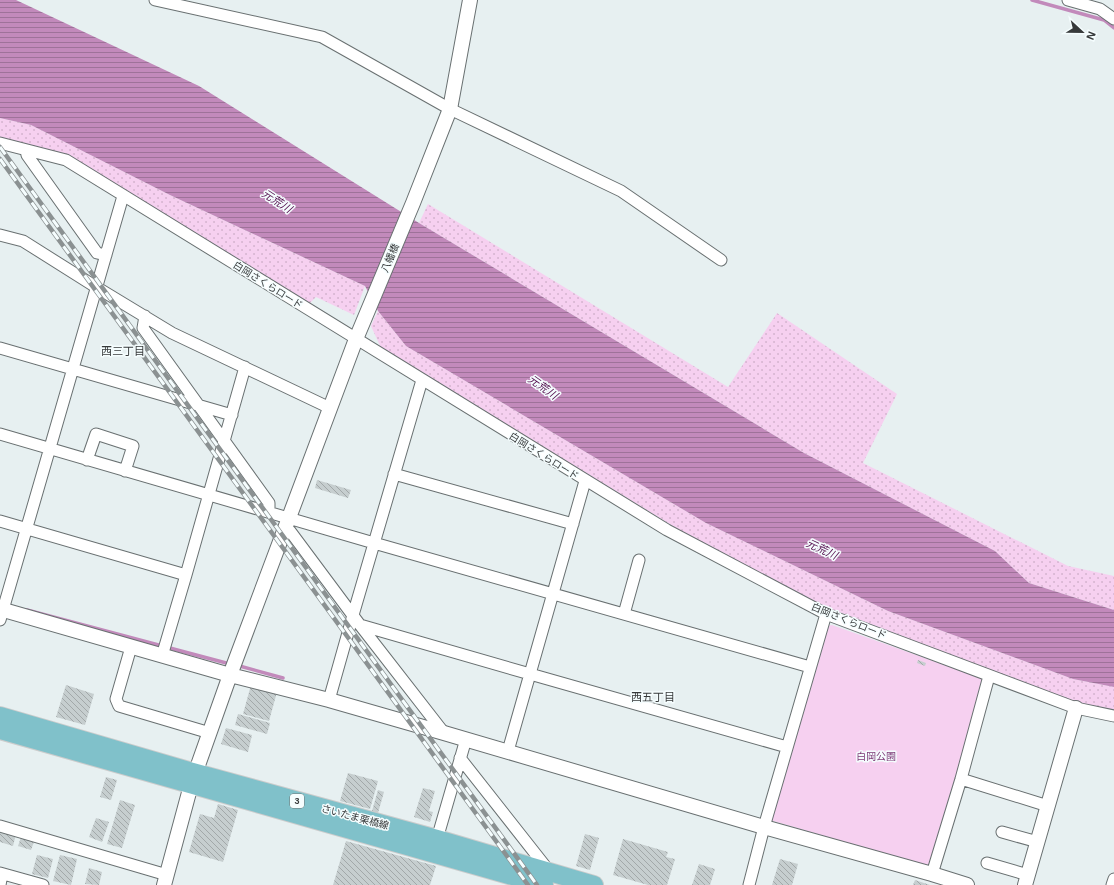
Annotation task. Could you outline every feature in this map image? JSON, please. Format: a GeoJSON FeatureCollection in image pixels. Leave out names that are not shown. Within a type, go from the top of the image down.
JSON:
{"type":"FeatureCollection","features":[{"type":"Feature","properties":{"kind":"main road","name":"さいたま栗橋線"},"geometry":{"type":"LineString","coordinates":[[0,716],[503,879],[547,878],[594,885]]}},
{"type":"Feature","properties":{"kind":"main road","name":"さいたま栗橋線"},"geometry":{"type":"LineString","coordinates":[[0,730],[437,839],[547,878]]}},
{"type":"Feature","properties":{"kind":"street"},"geometry":{"type":"LineString","coordinates":[[155,0],[322,37],[450,109],[621,191],[721,260]]}},
{"type":"Feature","properties":{"kind":"street","name":"八幡橋"},"geometry":{"type":"LineString","coordinates":[[166,880],[194,779],[230,675],[356,339],[413,203],[450,109],[470,0]]}},
{"type":"Feature","properties":{"kind":"street"},"geometry":{"type":"LineString","coordinates":[[1068,0],[1101,4],[1114,19]]}},
{"type":"Feature","properties":{"kind":"street","name":"白岡さくらロード"},"geometry":{"type":"LineString","coordinates":[[0,143],[66,160],[585,481],[667,530],[826,614],[1076,708],[1114,716]]}},
{"type":"Feature","properties":{"kind":"street"},"geometry":{"type":"LineString","coordinates":[[26,150],[27,155],[97,253],[106,255]]}},
{"type":"Feature","properties":{"kind":"street"},"geometry":{"type":"LineString","coordinates":[[123,196],[1,613],[444,732],[764,827],[967,885]]}},
{"type":"Feature","properties":{"kind":"street"},"geometry":{"type":"LineString","coordinates":[[0,235],[23,241],[172,333],[330,408]]}},
{"type":"Feature","properties":{"kind":"street"},"geometry":{"type":"LineString","coordinates":[[145,316],[143,328],[270,503],[269,512]]}},
{"type":"Feature","properties":{"kind":"street"},"geometry":{"type":"LineString","coordinates":[[0,348],[232,415]]}},
{"type":"Feature","properties":{"kind":"street"},"geometry":{"type":"LineString","coordinates":[[162,656],[245,367]]}},
{"type":"Feature","properties":{"kind":"street"},"geometry":{"type":"LineString","coordinates":[[329,700],[422,380]]}},
{"type":"Feature","properties":{"kind":"street"},"geometry":{"type":"LineString","coordinates":[[0,434],[269,512],[287,524],[374,543],[810,667]]}},
{"type":"Feature","properties":{"kind":"street"},"geometry":{"type":"LineString","coordinates":[[87,460],[96,434],[133,446],[125,471]]}},
{"type":"Feature","properties":{"kind":"street"},"geometry":{"type":"LineString","coordinates":[[394,474],[573,524]]}},
{"type":"Feature","properties":{"kind":"street"},"geometry":{"type":"LineString","coordinates":[[508,752],[585,481]]}},
{"type":"Feature","properties":{"kind":"street"},"geometry":{"type":"LineString","coordinates":[[0,521],[186,575]]}},
{"type":"Feature","properties":{"kind":"street"},"geometry":{"type":"LineString","coordinates":[[287,524],[290,531],[360,625],[444,732]]}},
{"type":"Feature","properties":{"kind":"street"},"geometry":{"type":"LineString","coordinates":[[624,614],[639,560]]}},
{"type":"Feature","properties":{"kind":"street"},"geometry":{"type":"LineString","coordinates":[[749,885],[764,827],[826,614]]}},
{"type":"Feature","properties":{"kind":"street"},"geometry":{"type":"LineString","coordinates":[[360,625],[788,747]]}},
{"type":"Feature","properties":{"kind":"street"},"geometry":{"type":"LineString","coordinates":[[131,647],[116,699],[119,706],[210,733]]}},
{"type":"Feature","properties":{"kind":"street"},"geometry":{"type":"LineString","coordinates":[[932,874],[961,779],[989,676]]}},
{"type":"Feature","properties":{"kind":"street"},"geometry":{"type":"LineString","coordinates":[[987,863],[1026,880],[1076,708]]}},
{"type":"Feature","properties":{"kind":"street"},"geometry":{"type":"LineString","coordinates":[[437,839],[466,739]]}},
{"type":"Feature","properties":{"kind":"street"},"geometry":{"type":"LineString","coordinates":[[460,758],[547,878]]}},
{"type":"Feature","properties":{"kind":"street"},"geometry":{"type":"LineString","coordinates":[[961,779],[1048,806]]}},
{"type":"Feature","properties":{"kind":"street"},"geometry":{"type":"LineString","coordinates":[[0,826],[166,880]]}},
{"type":"Feature","properties":{"kind":"street"},"geometry":{"type":"LineString","coordinates":[[1002,832],[1038,842]]}},
{"type":"Feature","properties":{"kind":"street"},"geometry":{"type":"LineString","coordinates":[[1,877],[43,885]]}},
{"type":"Feature","properties":{"kind":"street"},"geometry":{"type":"LineString","coordinates":[[1112,885],[1114,879]]}},
{"type":"Feature","properties":{"kind":"green space"},"geometry":{"type":"Polygon","coordinates":[[[0,118],[31,125],[170,195],[365,286],[354,315],[316,297],[308,305],[63,155],[0,138],[0,118]]]}},
{"type":"Feature","properties":{"kind":"green space"},"geometry":{"type":"Polygon","coordinates":[[[428,204],[728,387],[777,313],[897,394],[863,463],[1068,566],[1114,576],[1114,610],[1029,583],[995,551],[804,453],[419,223],[428,204]]]}},
{"type":"Feature","properties":{"kind":"green space"},"geometry":{"type":"Polygon","coordinates":[[[378,311],[406,346],[706,523],[888,611],[1073,679],[1114,687],[1114,710],[1074,702],[821,605],[691,537],[381,348],[371,326],[378,311]]]}},
{"type":"Feature","properties":{"kind":"green space","name":"白岡公園"},"geometry":{"type":"Polygon","coordinates":[[[832,625],[981,678],[983,685],[930,867],[770,820],[827,626],[832,625]]]}},
{"type":"Feature","properties":{"kind":"water","name":"元荒川"},"geometry":{"type":"Polygon","coordinates":[[[0,0],[16,0],[199,86],[419,223],[804,453],[995,551],[1029,583],[1114,610],[1114,687],[1073,679],[888,611],[706,523],[406,346],[378,311],[365,286],[170,195],[31,125],[0,118],[0,0]]]}},
{"type":"Feature","properties":{"kind":"building"},"geometry":{"type":"Polygon","coordinates":[[[317,480],[351,490],[348,498],[315,488],[317,480]]]}},
{"type":"Feature","properties":{"kind":"building"},"geometry":{"type":"Polygon","coordinates":[[[918,660],[926,663],[925,666],[917,663],[918,660]]]}},
{"type":"Feature","properties":{"kind":"building"},"geometry":{"type":"Polygon","coordinates":[[[66,685],[94,694],[85,725],[56,717],[66,685]]]}},
{"type":"Feature","properties":{"kind":"building"},"geometry":{"type":"Polygon","coordinates":[[[251,685],[277,692],[269,721],[243,714],[251,685]]]}},
{"type":"Feature","properties":{"kind":"building"},"geometry":{"type":"Polygon","coordinates":[[[238,714],[270,723],[267,734],[235,725],[238,714]]]}},
{"type":"Feature","properties":{"kind":"building"},"geometry":{"type":"Polygon","coordinates":[[[226,728],[252,735],[248,752],[221,744],[226,728]]]}},
{"type":"Feature","properties":{"kind":"building"},"geometry":{"type":"Polygon","coordinates":[[[348,773],[378,781],[370,809],[340,801],[348,773]]]}},
{"type":"Feature","properties":{"kind":"building"},"geometry":{"type":"Polygon","coordinates":[[[106,777],[117,780],[111,800],[100,797],[106,777]]]}},
{"type":"Feature","properties":{"kind":"building"},"geometry":{"type":"Polygon","coordinates":[[[423,788],[435,791],[429,811],[433,812],[430,822],[414,817],[423,788]]]}},
{"type":"Feature","properties":{"kind":"building"},"geometry":{"type":"Polygon","coordinates":[[[378,790],[384,792],[378,813],[372,811],[378,790]]]}},
{"type":"Feature","properties":{"kind":"building"},"geometry":{"type":"Polygon","coordinates":[[[120,800],[135,805],[122,848],[107,844],[120,800]]]}},
{"type":"Feature","properties":{"kind":"building"},"geometry":{"type":"Polygon","coordinates":[[[218,804],[238,810],[223,862],[189,852],[200,814],[214,818],[218,804]]]}},
{"type":"Feature","properties":{"kind":"building"},"geometry":{"type":"Polygon","coordinates":[[[96,818],[109,822],[102,842],[89,837],[96,818]]]}},
{"type":"Feature","properties":{"kind":"building"},"geometry":{"type":"Polygon","coordinates":[[[0,831],[16,834],[13,846],[0,842],[0,831]]]}},
{"type":"Feature","properties":{"kind":"building"},"geometry":{"type":"Polygon","coordinates":[[[22,834],[35,839],[31,850],[18,846],[22,834]]]}},
{"type":"Feature","properties":{"kind":"building"},"geometry":{"type":"Polygon","coordinates":[[[585,834],[599,838],[590,870],[576,866],[585,834]]]}},
{"type":"Feature","properties":{"kind":"building"},"geometry":{"type":"Polygon","coordinates":[[[623,839],[668,852],[666,857],[675,859],[667,885],[648,885],[613,875],[623,839]]]}},
{"type":"Feature","properties":{"kind":"building"},"geometry":{"type":"Polygon","coordinates":[[[346,841],[436,866],[430,885],[333,885],[346,841]]]}},
{"type":"Feature","properties":{"kind":"building"},"geometry":{"type":"Polygon","coordinates":[[[37,855],[53,859],[48,878],[32,874],[37,855]]]}},
{"type":"Feature","properties":{"kind":"building"},"geometry":{"type":"Polygon","coordinates":[[[60,855],[77,859],[71,885],[53,881],[60,855]]]}},
{"type":"Feature","properties":{"kind":"building"},"geometry":{"type":"Polygon","coordinates":[[[780,859],[798,864],[792,885],[772,885],[780,859]]]}},
{"type":"Feature","properties":{"kind":"building"},"geometry":{"type":"Polygon","coordinates":[[[699,864],[715,869],[710,885],[692,885],[699,864]]]}},
{"type":"Feature","properties":{"kind":"building"},"geometry":{"type":"Polygon","coordinates":[[[89,868],[102,872],[99,885],[85,884],[89,868]]]}},
{"type":"Feature","properties":{"kind":"building"},"geometry":{"type":"Polygon","coordinates":[[[915,880],[930,885],[913,885],[915,880]]]}},
{"type":"Feature","properties":{"kind":"waterway"},"geometry":{"type":"LineString","coordinates":[[1032,0],[1104,20],[1114,28]]}},
{"type":"Feature","properties":{"kind":"waterway"},"geometry":{"type":"LineString","coordinates":[[27,610],[230,664]]}},
{"type":"Feature","properties":{"kind":"waterway"},"geometry":{"type":"LineString","coordinates":[[236,665],[283,678]]}},
{"type":"Feature","properties":{"kind":"railway"},"geometry":{"type":"LineString","coordinates":[[0,147],[537,885]]}},
{"type":"Feature","properties":{"kind":"railway"},"geometry":{"type":"LineString","coordinates":[[0,159],[528,885]]}},
{"type":"Feature","properties":{"kind":"district","name":"西三丁目"},"geometry":{"type":"Point","coordinates":[123,351]}},
{"type":"Feature","properties":{"kind":"district","name":"西五丁目"},"geometry":{"type":"Point","coordinates":[653,697]}}]}
